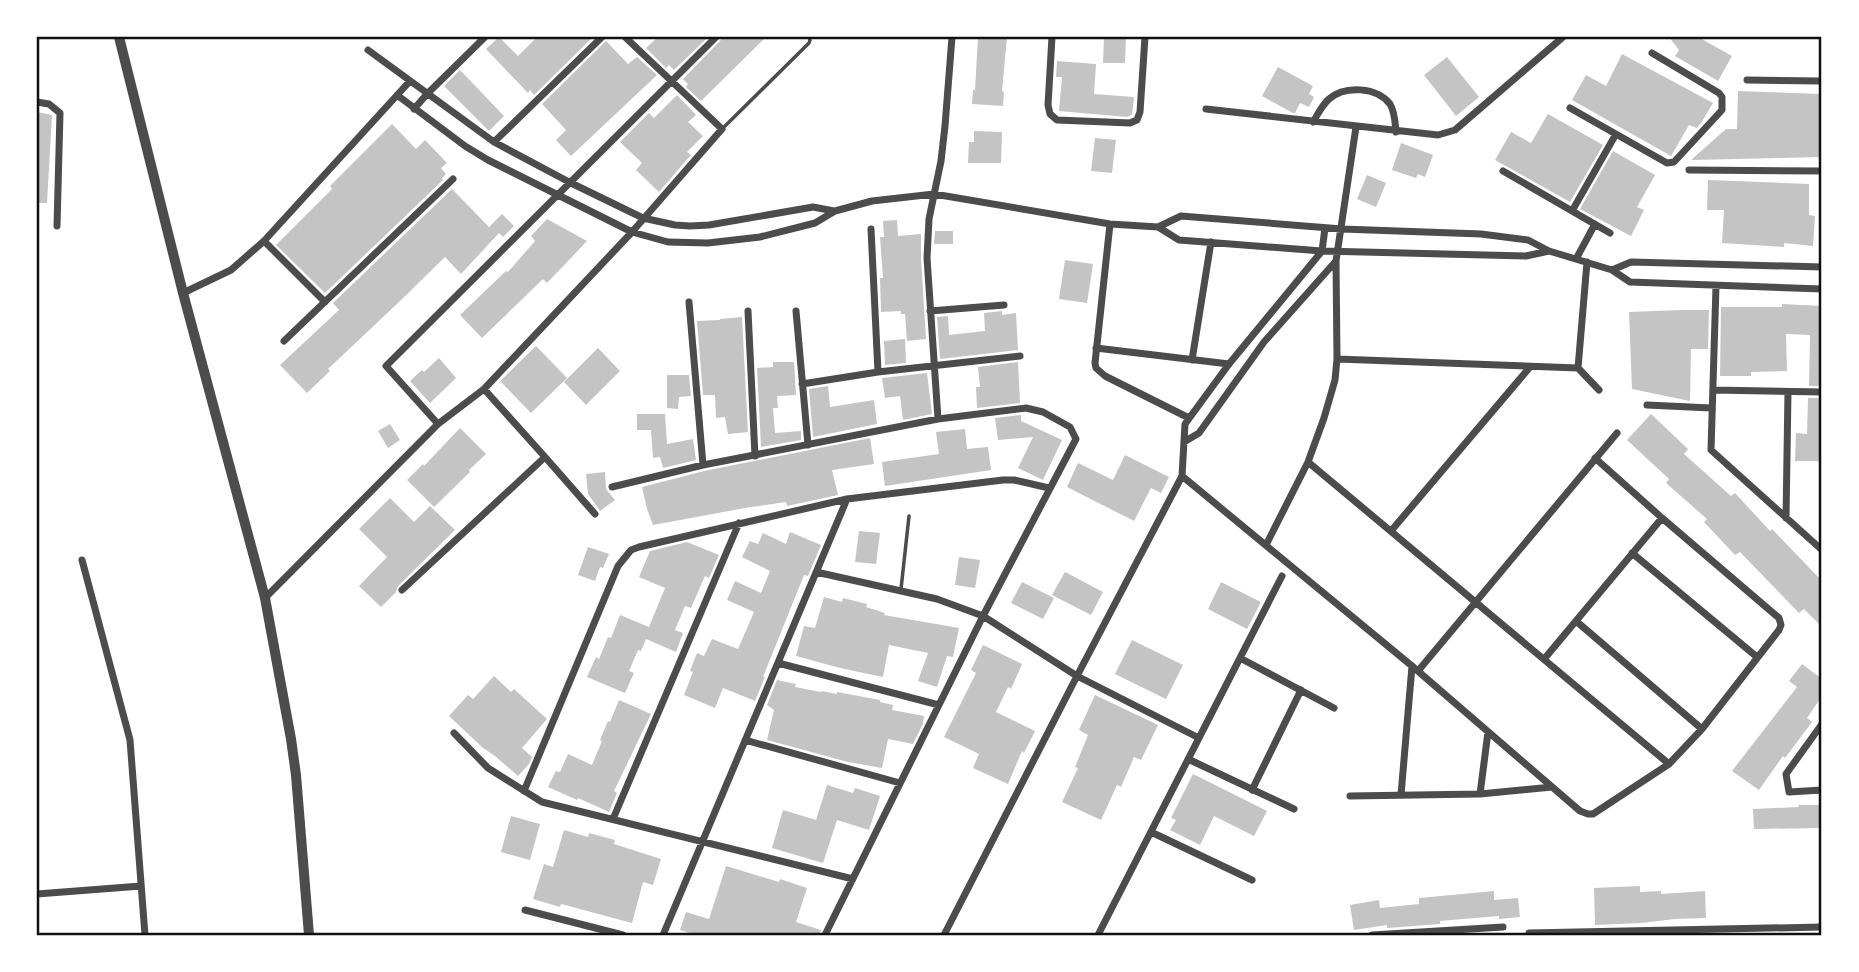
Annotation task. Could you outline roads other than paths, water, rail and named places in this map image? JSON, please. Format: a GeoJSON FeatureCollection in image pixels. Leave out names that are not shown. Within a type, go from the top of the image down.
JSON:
{"type":"FeatureCollection","features":[{"type":"Feature","properties":{"kind":"street"},"geometry":{"type":"LineString","coordinates":[[119,37],[183,293],[265,598],[296,775],[309,935]]}},
{"type":"Feature","properties":{"kind":"street"},"geometry":{"type":"LineString","coordinates":[[414,109],[485,37]]}},
{"type":"Feature","properties":{"kind":"street"},"geometry":{"type":"LineString","coordinates":[[494,142],[602,37]]}},
{"type":"Feature","properties":{"kind":"street"},"geometry":{"type":"LineString","coordinates":[[265,598],[438,424],[484,389],[632,232],[722,129],[625,37]]}},
{"type":"Feature","properties":{"kind":"street"},"geometry":{"type":"LineString","coordinates":[[438,424],[386,366],[716,37]]}},
{"type":"Feature","properties":{"kind":"street"},"geometry":{"type":"LineString","coordinates":[[938,419],[927,258],[929,219],[945,126],[952,37]]}},
{"type":"Feature","properties":{"kind":"street"},"geometry":{"type":"LineString","coordinates":[[1052,37],[1048,105],[1050,114],[1057,120],[1130,123],[1137,120],[1140,112],[1145,37]]}},
{"type":"Feature","properties":{"kind":"street"},"geometry":{"type":"LineString","coordinates":[[1206,109],[1396,132],[1446,134],[1455,130],[1563,37]]}},
{"type":"Feature","properties":{"kind":"street"},"geometry":{"type":"LineString","coordinates":[[368,50],[494,142],[643,218],[691,226],[813,206],[835,211]]}},
{"type":"Feature","properties":{"kind":"street"},"geometry":{"type":"LineString","coordinates":[[1570,108],[1667,163],[1677,160],[1722,110],[1722,97],[1652,53]]}},
{"type":"Feature","properties":{"kind":"street"},"geometry":{"type":"LineString","coordinates":[[1747,80],[1822,81]]}},
{"type":"Feature","properties":{"kind":"street"},"geometry":{"type":"LineString","coordinates":[[183,293],[231,270],[264,241],[410,81]]}},
{"type":"Feature","properties":{"kind":"street"},"geometry":{"type":"LineString","coordinates":[[1312,122],[1329,99],[1343,90],[1356,90],[1375,94],[1390,104],[1396,132]]}},
{"type":"Feature","properties":{"kind":"street"},"geometry":{"type":"LineString","coordinates":[[397,95],[488,160],[632,232],[668,242],[690,244],[760,237],[815,223],[835,211],[886,198],[934,194],[1110,224],[1158,228],[1179,240],[1211,243],[1322,251],[1526,256],[1549,251]]}},
{"type":"Feature","properties":{"kind":"street"},"geometry":{"type":"LineString","coordinates":[[37,102],[49,104],[60,113],[57,226]]}},
{"type":"Feature","properties":{"kind":"street"},"geometry":{"type":"LineString","coordinates":[[1266,545],[1308,461],[1331,396],[1337,359],[1336,261],[1356,127]]}},
{"type":"Feature","properties":{"kind":"street"},"geometry":{"type":"LineString","coordinates":[[1572,211],[1616,134]]}},
{"type":"Feature","properties":{"kind":"street"},"geometry":{"type":"LineString","coordinates":[[1689,170],[1822,171]]}},
{"type":"Feature","properties":{"kind":"street"},"geometry":{"type":"LineString","coordinates":[[1503,172],[1610,233]]}},
{"type":"Feature","properties":{"kind":"street"},"geometry":{"type":"LineString","coordinates":[[284,341],[453,179]]}},
{"type":"Feature","properties":{"kind":"street"},"geometry":{"type":"LineString","coordinates":[[1158,228],[1181,216],[1325,228],[1481,234],[1528,240],[1549,251],[1612,270],[1630,282],[1822,289]]}},
{"type":"Feature","properties":{"kind":"street"},"geometry":{"type":"LineString","coordinates":[[1110,224],[1096,348],[1097,368],[1105,376],[1189,418]]}},
{"type":"Feature","properties":{"kind":"street"},"geometry":{"type":"LineString","coordinates":[[1576,259],[1595,224]]}},
{"type":"Feature","properties":{"kind":"street"},"geometry":{"type":"LineString","coordinates":[[944,935],[1182,476],[1185,424],[1229,364],[1322,251],[1325,228]]}},
{"type":"Feature","properties":{"kind":"street"},"geometry":{"type":"LineString","coordinates":[[871,229],[878,372]]}},
{"type":"Feature","properties":{"kind":"street"},"geometry":{"type":"LineString","coordinates":[[264,241],[325,302]]}},
{"type":"Feature","properties":{"kind":"street"},"geometry":{"type":"LineString","coordinates":[[1192,360],[1211,243]]}},
{"type":"Feature","properties":{"kind":"street"},"geometry":{"type":"LineString","coordinates":[[1184,442],[1199,433],[1264,342],[1336,261]]}},
{"type":"Feature","properties":{"kind":"street"},"geometry":{"type":"LineString","coordinates":[[1578,368],[1587,262]]}},
{"type":"Feature","properties":{"kind":"street"},"geometry":{"type":"LineString","coordinates":[[1612,270],[1631,262],[1822,267]]}},
{"type":"Feature","properties":{"kind":"street"},"geometry":{"type":"LineString","coordinates":[[1716,286],[1711,450],[1822,550]]}},
{"type":"Feature","properties":{"kind":"street"},"geometry":{"type":"LineString","coordinates":[[689,302],[703,465]]}},
{"type":"Feature","properties":{"kind":"street"},"geometry":{"type":"LineString","coordinates":[[930,311],[1003,305]]}},
{"type":"Feature","properties":{"kind":"street"},"geometry":{"type":"LineString","coordinates":[[748,311],[755,456]]}},
{"type":"Feature","properties":{"kind":"street"},"geometry":{"type":"LineString","coordinates":[[796,311],[808,445]]}},
{"type":"Feature","properties":{"kind":"street"},"geometry":{"type":"LineString","coordinates":[[1096,348],[1229,364]]}},
{"type":"Feature","properties":{"kind":"street"},"geometry":{"type":"LineString","coordinates":[[802,384],[878,372],[1020,356]]}},
{"type":"Feature","properties":{"kind":"street"},"geometry":{"type":"LineString","coordinates":[[1337,359],[1578,368],[1599,390]]}},
{"type":"Feature","properties":{"kind":"street"},"geometry":{"type":"LineString","coordinates":[[1391,531],[1530,366]]}},
{"type":"Feature","properties":{"kind":"street"},"geometry":{"type":"LineString","coordinates":[[484,389],[594,514]]}},
{"type":"Feature","properties":{"kind":"street"},"geometry":{"type":"LineString","coordinates":[[1713,390],[1822,392]]}},
{"type":"Feature","properties":{"kind":"street"},"geometry":{"type":"LineString","coordinates":[[1786,518],[1788,392]]}},
{"type":"Feature","properties":{"kind":"street"},"geometry":{"type":"LineString","coordinates":[[1647,405],[1711,408]]}},
{"type":"Feature","properties":{"kind":"street"},"geometry":{"type":"LineString","coordinates":[[612,487],[703,465],[938,419],[1026,408],[1043,412],[1073,432],[1076,439],[983,616],[825,935]]}},
{"type":"Feature","properties":{"kind":"street"},"geometry":{"type":"LineString","coordinates":[[1401,795],[1415,669],[1476,602],[1617,433]]}},
{"type":"Feature","properties":{"kind":"street"},"geometry":{"type":"LineString","coordinates":[[401,590],[545,457]]}},
{"type":"Feature","properties":{"kind":"street"},"geometry":{"type":"LineString","coordinates":[[1182,476],[1415,669],[1580,811],[1593,814],[1669,764],[1702,729],[1781,625],[1779,618],[1595,458]]}},
{"type":"Feature","properties":{"kind":"street"},"geometry":{"type":"LineString","coordinates":[[1308,461],[1669,764]]}},
{"type":"Feature","properties":{"kind":"street"},"geometry":{"type":"LineString","coordinates":[[524,791],[618,566],[631,550],[847,499],[992,481],[1014,480],[1049,488]]}},
{"type":"Feature","properties":{"kind":"street"},"geometry":{"type":"LineString","coordinates":[[663,935],[847,499]]}},
{"type":"Feature","properties":{"kind":"street"},"geometry":{"type":"LineString","coordinates":[[1545,658],[1662,518]]}},
{"type":"Feature","properties":{"kind":"street"},"geometry":{"type":"LineString","coordinates":[[613,820],[739,523]]}},
{"type":"Feature","properties":{"kind":"street"},"geometry":{"type":"LineString","coordinates":[[1632,553],[1757,657]]}},
{"type":"Feature","properties":{"kind":"street"},"geometry":{"type":"LineString","coordinates":[[82,560],[130,740],[145,935]]}},
{"type":"Feature","properties":{"kind":"street"},"geometry":{"type":"LineString","coordinates":[[816,572],[937,599],[983,616],[1077,676],[1199,738]]}},
{"type":"Feature","properties":{"kind":"street"},"geometry":{"type":"LineString","coordinates":[[1098,935],[1282,576]]}},
{"type":"Feature","properties":{"kind":"street"},"geometry":{"type":"LineString","coordinates":[[1576,621],[1702,729]]}},
{"type":"Feature","properties":{"kind":"street"},"geometry":{"type":"LineString","coordinates":[[1240,658],[1334,708]]}},
{"type":"Feature","properties":{"kind":"street"},"geometry":{"type":"LineString","coordinates":[[778,663],[939,705]]}},
{"type":"Feature","properties":{"kind":"street"},"geometry":{"type":"LineString","coordinates":[[1252,790],[1301,690]]}},
{"type":"Feature","properties":{"kind":"street"},"geometry":{"type":"LineString","coordinates":[[1822,724],[1786,774],[1789,792],[1822,790]]}},
{"type":"Feature","properties":{"kind":"street"},"geometry":{"type":"LineString","coordinates":[[1480,794],[1488,732]]}},
{"type":"Feature","properties":{"kind":"street"},"geometry":{"type":"LineString","coordinates":[[454,733],[488,768],[542,802],[853,879]]}},
{"type":"Feature","properties":{"kind":"street"},"geometry":{"type":"LineString","coordinates":[[745,740],[900,783]]}},
{"type":"Feature","properties":{"kind":"street"},"geometry":{"type":"LineString","coordinates":[[1188,759],[1294,809]]}},
{"type":"Feature","properties":{"kind":"street"},"geometry":{"type":"LineString","coordinates":[[1350,796],[1480,794],[1552,787]]}},
{"type":"Feature","properties":{"kind":"street"},"geometry":{"type":"LineString","coordinates":[[1151,832],[1252,880]]}},
{"type":"Feature","properties":{"kind":"street"},"geometry":{"type":"LineString","coordinates":[[37,894],[141,886]]}},
{"type":"Feature","properties":{"kind":"street"},"geometry":{"type":"LineString","coordinates":[[525,910],[623,935]]}},
{"type":"Feature","properties":{"kind":"street"},"geometry":{"type":"LineString","coordinates":[[1372,935],[1503,927]]}},
{"type":"Feature","properties":{"kind":"street"},"geometry":{"type":"LineString","coordinates":[[1529,933],[1717,932],[1822,927]]}},
{"type":"Feature","properties":{"kind":"lane"},"geometry":{"type":"LineString","coordinates":[[722,129],[809,43],[808,37]]}},
{"type":"Feature","properties":{"kind":"lane"},"geometry":{"type":"LineString","coordinates":[[901,592],[909,516]]}}]}
